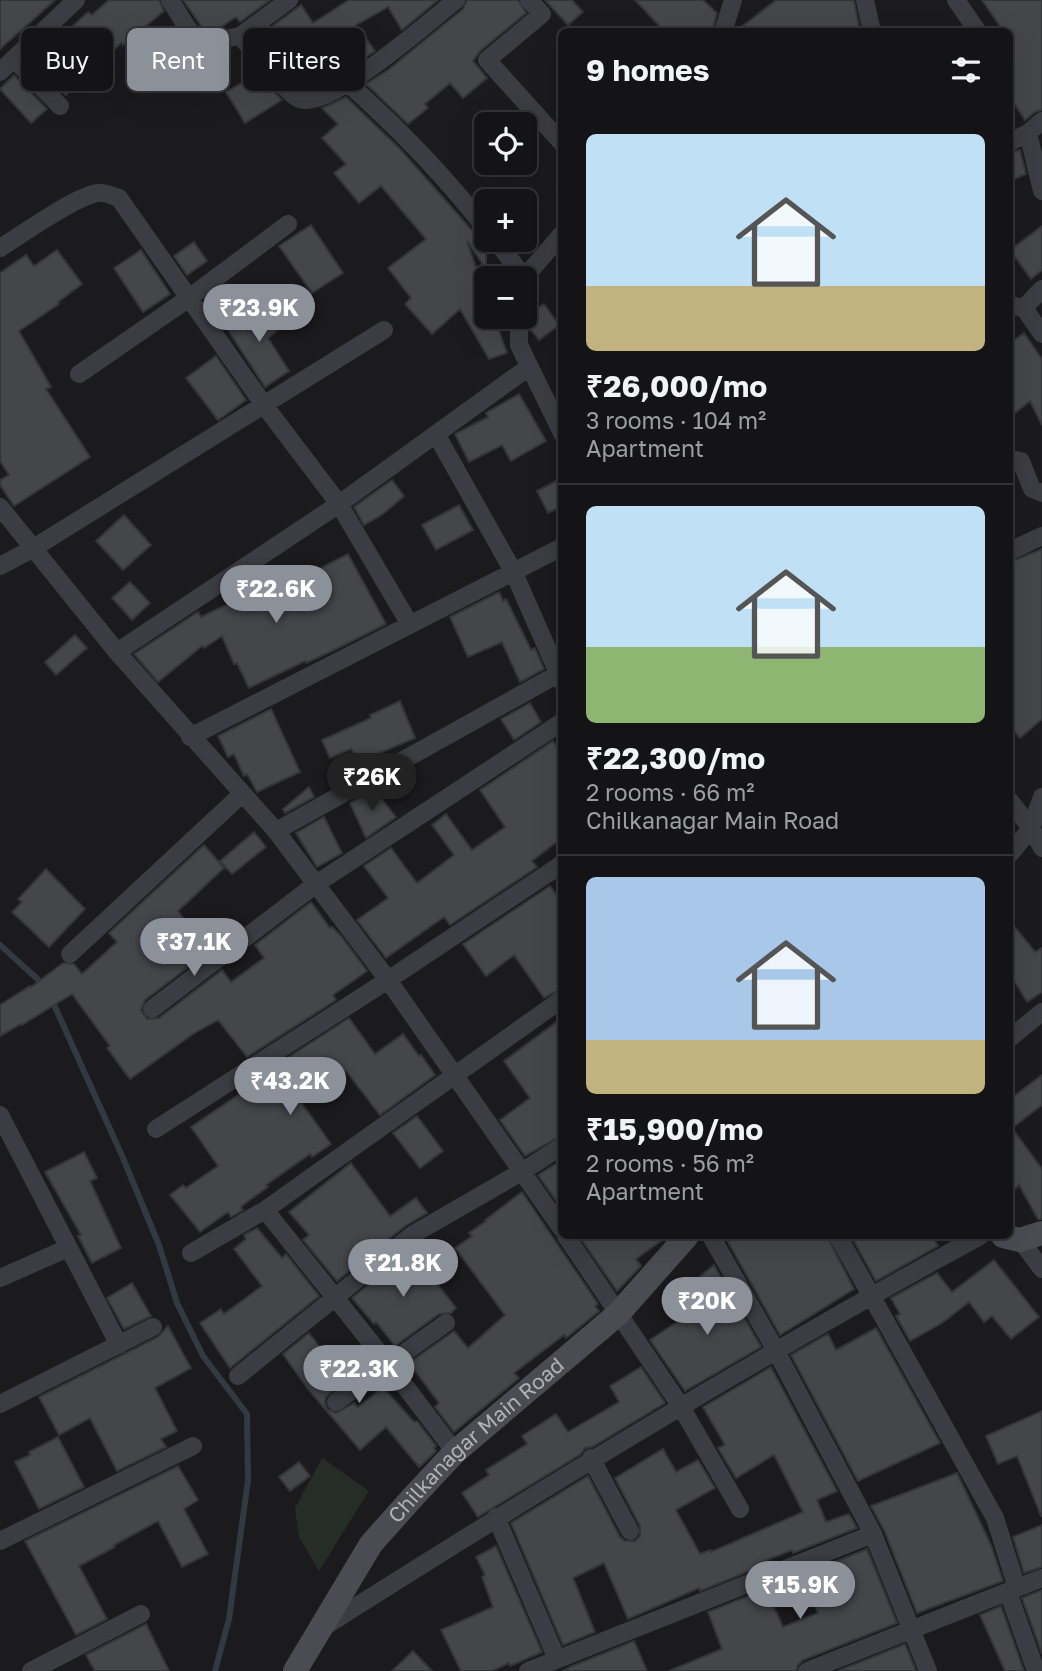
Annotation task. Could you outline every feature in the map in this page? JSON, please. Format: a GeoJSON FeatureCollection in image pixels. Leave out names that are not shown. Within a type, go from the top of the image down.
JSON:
{"type":"FeatureCollection","features":[{"type":"Feature","properties":{"kind":"main road","name":"Chilkanagar Main Road"},"geometry":{"type":"LineString","coordinates":[[295,1671],[371,1544],[455,1452],[618,1314],[684,1239]]}},
{"type":"Feature","properties":{"kind":"street"},"geometry":{"type":"LineString","coordinates":[[0,72],[76,0]]}},
{"type":"Feature","properties":{"kind":"street"},"geometry":{"type":"LineString","coordinates":[[170,0],[192,34],[207,42],[240,36],[289,0]]}},
{"type":"Feature","properties":{"kind":"street"},"geometry":{"type":"LineString","coordinates":[[365,71],[456,0]]}},
{"type":"Feature","properties":{"kind":"street"},"geometry":{"type":"LineString","coordinates":[[529,0],[542,14],[487,60],[558,139]]}},
{"type":"Feature","properties":{"kind":"street"},"geometry":{"type":"LineString","coordinates":[[724,28],[733,0]]}},
{"type":"Feature","properties":{"kind":"street"},"geometry":{"type":"LineString","coordinates":[[865,0],[871,28]]}},
{"type":"Feature","properties":{"kind":"street"},"geometry":{"type":"LineString","coordinates":[[956,0],[975,28]]}},
{"type":"Feature","properties":{"kind":"street"},"geometry":{"type":"LineString","coordinates":[[240,36],[243,39]]}},
{"type":"Feature","properties":{"kind":"street"},"geometry":{"type":"LineString","coordinates":[[14,59],[60,106]]}},
{"type":"Feature","properties":{"kind":"street"},"geometry":{"type":"LineString","coordinates":[[290,91],[295,97],[313,101],[334,91]]}},
{"type":"Feature","properties":{"kind":"street"},"geometry":{"type":"LineString","coordinates":[[357,91],[399,129],[474,214]]}},
{"type":"Feature","properties":{"kind":"street"},"geometry":{"type":"LineString","coordinates":[[1013,140],[1028,133],[1042,121]]}},
{"type":"Feature","properties":{"kind":"street"},"geometry":{"type":"LineString","coordinates":[[1028,133],[1042,191]]}},
{"type":"Feature","properties":{"kind":"street"},"geometry":{"type":"LineString","coordinates":[[0,247],[80,199],[95,193],[119,198],[264,405],[339,504],[409,623]]}},
{"type":"Feature","properties":{"kind":"street"},"geometry":{"type":"LineString","coordinates":[[79,374],[189,298],[288,224]]}},
{"type":"Feature","properties":{"kind":"street"},"geometry":{"type":"LineString","coordinates":[[534,266],[558,239]]}},
{"type":"Feature","properties":{"kind":"street"},"geometry":{"type":"LineString","coordinates":[[504,252],[515,266]]}},
{"type":"Feature","properties":{"kind":"street"},"geometry":{"type":"LineString","coordinates":[[1042,289],[1017,307],[1042,334]]}},
{"type":"Feature","properties":{"kind":"street"},"geometry":{"type":"LineString","coordinates":[[519,329],[519,345],[558,425]]}},
{"type":"Feature","properties":{"kind":"street"},"geometry":{"type":"LineString","coordinates":[[0,566],[32,549],[384,330]]}},
{"type":"Feature","properties":{"kind":"street"},"geometry":{"type":"LineString","coordinates":[[117,652],[339,504],[529,367]]}},
{"type":"Feature","properties":{"kind":"street"},"geometry":{"type":"LineString","coordinates":[[436,434],[513,571],[558,673]]}},
{"type":"Feature","properties":{"kind":"street"},"geometry":{"type":"LineString","coordinates":[[1013,459],[1021,461],[1032,489],[1042,493]]}},
{"type":"Feature","properties":{"kind":"street"},"geometry":{"type":"LineString","coordinates":[[0,507],[117,652],[276,831],[388,980],[558,1223]]}},
{"type":"Feature","properties":{"kind":"street"},"geometry":{"type":"LineString","coordinates":[[1013,550],[1042,536]]}},
{"type":"Feature","properties":{"kind":"street"},"geometry":{"type":"LineString","coordinates":[[190,737],[558,549]]}},
{"type":"Feature","properties":{"kind":"street"},"geometry":{"type":"LineString","coordinates":[[276,831],[558,679]]}},
{"type":"Feature","properties":{"kind":"street"},"geometry":{"type":"LineString","coordinates":[[152,1009],[316,884],[558,725]]}},
{"type":"Feature","properties":{"kind":"street"},"geometry":{"type":"LineString","coordinates":[[70,954],[242,794]]}},
{"type":"Feature","properties":{"kind":"street"},"geometry":{"type":"LineString","coordinates":[[1013,850],[1031,828],[1042,797]]}},
{"type":"Feature","properties":{"kind":"street"},"geometry":{"type":"LineString","coordinates":[[1013,805],[1042,848]]}},
{"type":"Feature","properties":{"kind":"street"},"geometry":{"type":"LineString","coordinates":[[156,1129],[558,867]]}},
{"type":"Feature","properties":{"kind":"street"},"geometry":{"type":"LineString","coordinates":[[191,1253],[265,1210],[558,1002]]}},
{"type":"Feature","properties":{"kind":"street"},"geometry":{"type":"LineString","coordinates":[[1013,1036],[1042,1012]]}},
{"type":"Feature","properties":{"kind":"street"},"geometry":{"type":"LineString","coordinates":[[2,1120],[119,1345]]}},
{"type":"Feature","properties":{"kind":"street"},"geometry":{"type":"LineString","coordinates":[[238,1376],[412,1235],[558,1149]]}},
{"type":"Feature","properties":{"kind":"street"},"geometry":{"type":"LineString","coordinates":[[265,1210],[390,1365],[455,1452]]}},
{"type":"Feature","properties":{"kind":"street"},"geometry":{"type":"LineString","coordinates":[[1022,1236],[1042,1269]]}},
{"type":"Feature","properties":{"kind":"street"},"geometry":{"type":"LineString","coordinates":[[568,1239],[680,1405],[740,1509]]}},
{"type":"Feature","properties":{"kind":"street"},"geometry":{"type":"LineString","coordinates":[[712,1239],[775,1349],[873,1534],[928,1671]]}},
{"type":"Feature","properties":{"kind":"street"},"geometry":{"type":"LineString","coordinates":[[840,1239],[995,1518],[1013,1590],[1038,1668]]}},
{"type":"Feature","properties":{"kind":"street"},"geometry":{"type":"LineString","coordinates":[[318,1631],[591,1458],[775,1349],[973,1239]]}},
{"type":"Feature","properties":{"kind":"street"},"geometry":{"type":"LineString","coordinates":[[0,1278],[68,1248]]}},
{"type":"Feature","properties":{"kind":"street"},"geometry":{"type":"LineString","coordinates":[[336,1402],[446,1323]]}},
{"type":"Feature","properties":{"kind":"street"},"geometry":{"type":"LineString","coordinates":[[0,1404],[153,1327]]}},
{"type":"Feature","properties":{"kind":"street"},"geometry":{"type":"LineString","coordinates":[[0,1541],[194,1446]]}},
{"type":"Feature","properties":{"kind":"street"},"geometry":{"type":"LineString","coordinates":[[591,1458],[630,1531]]}},
{"type":"Feature","properties":{"kind":"street"},"geometry":{"type":"LineString","coordinates":[[496,1517],[557,1659]]}},
{"type":"Feature","properties":{"kind":"street"},"geometry":{"type":"LineString","coordinates":[[528,1671],[873,1534]]}},
{"type":"Feature","properties":{"kind":"street"},"geometry":{"type":"LineString","coordinates":[[807,1671],[831,1667],[911,1629],[1042,1578]]}},
{"type":"Feature","properties":{"kind":"street"},"geometry":{"type":"LineString","coordinates":[[31,1671],[141,1614]]}},
{"type":"Feature","properties":{"kind":"shaded area"},"geometry":{"type":"Polygon","coordinates":[[[322,1458],[369,1491],[319,1571],[299,1537],[295,1508],[322,1458]]]}},
{"type":"Feature","properties":{"kind":"building"},"geometry":{"type":"Polygon","coordinates":[[[0,0],[55,0],[21,28],[0,49],[0,0]]]}},
{"type":"Feature","properties":{"kind":"building"},"geometry":{"type":"Polygon","coordinates":[[[109,0],[159,0],[164,11],[144,28],[127,28],[127,42],[123,45],[121,43],[113,51],[113,28],[71,28],[88,12],[92,15],[109,0]]]}},
{"type":"Feature","properties":{"kind":"building"},"geometry":{"type":"Polygon","coordinates":[[[183,0],[270,0],[240,22],[236,17],[219,28],[202,27],[183,0]]]}},
{"type":"Feature","properties":{"kind":"building"},"geometry":{"type":"Polygon","coordinates":[[[349,0],[438,0],[402,30],[388,7],[356,25],[358,28],[270,28],[301,5],[313,23],[349,0]]]}},
{"type":"Feature","properties":{"kind":"building"},"geometry":{"type":"Polygon","coordinates":[[[467,0],[518,0],[526,13],[480,51],[473,61],[487,78],[463,98],[450,83],[425,104],[428,108],[408,124],[366,84],[388,70],[463,9],[467,0]]]}},
{"type":"Feature","properties":{"kind":"building"},"geometry":{"type":"Polygon","coordinates":[[[545,0],[572,0],[583,12],[568,25],[545,0]]]}},
{"type":"Feature","properties":{"kind":"building"},"geometry":{"type":"Polygon","coordinates":[[[635,0],[703,0],[717,13],[713,28],[661,28],[635,0]]]}},
{"type":"Feature","properties":{"kind":"building"},"geometry":{"type":"Polygon","coordinates":[[[776,0],[854,0],[859,28],[740,28],[776,0]]]}},
{"type":"Feature","properties":{"kind":"building"},"geometry":{"type":"Polygon","coordinates":[[[982,0],[1042,0],[1042,110],[1025,120],[1013,102],[1013,28],[1001,28],[982,0]]]}},
{"type":"Feature","properties":{"kind":"building"},"geometry":{"type":"Polygon","coordinates":[[[365,37],[375,51],[365,57],[365,37]]]}},
{"type":"Feature","properties":{"kind":"building"},"geometry":{"type":"Polygon","coordinates":[[[14,75],[21,82],[21,91],[30,91],[47,109],[31,123],[0,89],[14,75]]]}},
{"type":"Feature","properties":{"kind":"building"},"geometry":{"type":"Polygon","coordinates":[[[243,82],[243,91],[273,91],[282,100],[245,123],[226,92],[243,82]]]}},
{"type":"Feature","properties":{"kind":"building"},"geometry":{"type":"Polygon","coordinates":[[[346,97],[400,149],[474,233],[474,251],[467,241],[475,266],[474,329],[498,329],[507,353],[489,359],[460,309],[432,334],[405,304],[411,298],[388,268],[426,239],[381,186],[359,203],[334,173],[346,164],[322,138],[338,124],[322,108],[346,97]]]}},
{"type":"Feature","properties":{"kind":"building"},"geometry":{"type":"Polygon","coordinates":[[[1020,150],[1026,174],[1013,180],[1013,152],[1020,150]]]}},
{"type":"Feature","properties":{"kind":"building"},"geometry":{"type":"Polygon","coordinates":[[[311,225],[343,273],[312,293],[279,246],[311,225]]]}},
{"type":"Feature","properties":{"kind":"building"},"geometry":{"type":"Polygon","coordinates":[[[1042,226],[1042,270],[1031,279],[1013,254],[1013,248],[1042,226]]]}},
{"type":"Feature","properties":{"kind":"building"},"geometry":{"type":"Polygon","coordinates":[[[194,242],[207,261],[187,275],[174,256],[194,242]]]}},
{"type":"Feature","properties":{"kind":"building"},"geometry":{"type":"Polygon","coordinates":[[[57,250],[82,284],[58,302],[59,304],[19,331],[51,387],[46,389],[90,457],[14,506],[0,485],[0,480],[9,475],[0,461],[0,273],[26,255],[34,266],[57,250]]]}},
{"type":"Feature","properties":{"kind":"building"},"geometry":{"type":"Polygon","coordinates":[[[141,250],[170,294],[143,312],[114,268],[141,250]]]}},
{"type":"Feature","properties":{"kind":"building"},"geometry":{"type":"Polygon","coordinates":[[[474,252],[486,252],[484,266],[474,252]]]}},
{"type":"Feature","properties":{"kind":"building"},"geometry":{"type":"Polygon","coordinates":[[[259,304],[278,330],[268,338],[289,371],[265,387],[226,327],[259,304]]]}},
{"type":"Feature","properties":{"kind":"building"},"geometry":{"type":"Polygon","coordinates":[[[544,304],[558,326],[539,340],[530,329],[537,329],[537,309],[544,304]]]}},
{"type":"Feature","properties":{"kind":"building"},"geometry":{"type":"Polygon","coordinates":[[[1024,333],[1042,359],[1042,425],[1030,401],[1013,415],[1013,341],[1024,333]]]}},
{"type":"Feature","properties":{"kind":"building"},"geometry":{"type":"Polygon","coordinates":[[[216,356],[246,400],[218,420],[186,378],[216,356]]]}},
{"type":"Feature","properties":{"kind":"building"},"geometry":{"type":"Polygon","coordinates":[[[519,394],[546,441],[511,461],[502,445],[469,462],[455,434],[488,417],[486,413],[519,394]]]}},
{"type":"Feature","properties":{"kind":"building"},"geometry":{"type":"Polygon","coordinates":[[[392,480],[404,496],[383,514],[364,525],[354,507],[392,480]]]}},
{"type":"Feature","properties":{"kind":"building"},"geometry":{"type":"Polygon","coordinates":[[[558,480],[558,508],[548,513],[537,491],[558,480]]]}},
{"type":"Feature","properties":{"kind":"building"},"geometry":{"type":"Polygon","coordinates":[[[459,505],[473,530],[436,550],[422,525],[459,505]]]}},
{"type":"Feature","properties":{"kind":"building"},"geometry":{"type":"Polygon","coordinates":[[[124,515],[151,545],[123,570],[96,541],[124,515]]]}},
{"type":"Feature","properties":{"kind":"building"},"geometry":{"type":"Polygon","coordinates":[[[1042,549],[1042,719],[1020,738],[1013,730],[1013,561],[1042,549]]]}},
{"type":"Feature","properties":{"kind":"building"},"geometry":{"type":"Polygon","coordinates":[[[348,554],[386,624],[332,651],[249,688],[237,663],[234,664],[222,636],[204,648],[202,646],[158,682],[134,654],[198,612],[201,617],[245,596],[246,599],[304,568],[307,575],[348,554]]]}},
{"type":"Feature","properties":{"kind":"building"},"geometry":{"type":"Polygon","coordinates":[[[130,582],[150,603],[132,620],[112,598],[130,582]]]}},
{"type":"Feature","properties":{"kind":"building"},"geometry":{"type":"Polygon","coordinates":[[[499,592],[503,601],[506,599],[531,650],[535,648],[544,669],[520,682],[502,642],[468,657],[450,617],[499,592]]]}},
{"type":"Feature","properties":{"kind":"building"},"geometry":{"type":"Polygon","coordinates":[[[75,635],[87,648],[56,675],[45,662],[75,635]]]}},
{"type":"Feature","properties":{"kind":"building"},"geometry":{"type":"Polygon","coordinates":[[[400,701],[415,738],[359,762],[351,749],[330,758],[322,740],[371,718],[370,715],[400,701]]]}},
{"type":"Feature","properties":{"kind":"building"},"geometry":{"type":"Polygon","coordinates":[[[530,703],[541,722],[514,740],[501,719],[530,703]]]}},
{"type":"Feature","properties":{"kind":"building"},"geometry":{"type":"Polygon","coordinates":[[[271,709],[300,772],[257,792],[247,774],[244,776],[234,754],[228,757],[218,736],[271,709]]]}},
{"type":"Feature","properties":{"kind":"building"},"geometry":{"type":"Polygon","coordinates":[[[553,741],[558,749],[558,841],[532,861],[537,867],[450,925],[444,917],[386,958],[357,920],[388,898],[364,866],[391,848],[417,883],[454,855],[432,825],[446,814],[472,850],[505,827],[480,790],[553,741]]]}},
{"type":"Feature","properties":{"kind":"building"},"geometry":{"type":"Polygon","coordinates":[[[347,755],[360,771],[341,782],[334,766],[347,755]]]}},
{"type":"Feature","properties":{"kind":"building"},"geometry":{"type":"Polygon","coordinates":[[[309,787],[314,797],[285,813],[283,809],[309,787]]]}},
{"type":"Feature","properties":{"kind":"building"},"geometry":{"type":"Polygon","coordinates":[[[374,789],[396,817],[366,838],[350,803],[374,789]]]}},
{"type":"Feature","properties":{"kind":"building"},"geometry":{"type":"Polygon","coordinates":[[[324,817],[342,853],[317,867],[296,833],[324,817]]]}},
{"type":"Feature","properties":{"kind":"building"},"geometry":{"type":"Polygon","coordinates":[[[254,832],[266,847],[232,874],[220,861],[254,832]]]}},
{"type":"Feature","properties":{"kind":"building"},"geometry":{"type":"Polygon","coordinates":[[[204,845],[224,868],[178,911],[208,952],[145,1000],[141,1010],[147,1019],[159,1018],[222,970],[231,982],[264,958],[255,945],[311,902],[367,971],[333,995],[336,1000],[247,1057],[218,1020],[193,1034],[130,1079],[72,994],[0,1036],[0,1005],[31,987],[63,963],[74,964],[82,974],[117,942],[109,933],[204,845]]]}},
{"type":"Feature","properties":{"kind":"building"},"geometry":{"type":"Polygon","coordinates":[[[46,869],[85,909],[49,947],[12,912],[22,902],[18,899],[46,869]]]}},
{"type":"Feature","properties":{"kind":"building"},"geometry":{"type":"Polygon","coordinates":[[[550,886],[558,897],[558,990],[544,998],[514,955],[486,976],[463,944],[550,886]]]}},
{"type":"Feature","properties":{"kind":"building"},"geometry":{"type":"Polygon","coordinates":[[[1013,925],[1035,952],[1042,948],[1042,992],[1027,1002],[1013,979],[1013,925]]]}},
{"type":"Feature","properties":{"kind":"building"},"geometry":{"type":"Polygon","coordinates":[[[349,1018],[375,1054],[403,1034],[435,1075],[380,1115],[346,1071],[328,1083],[301,1102],[331,1144],[312,1157],[310,1154],[266,1185],[268,1187],[243,1205],[243,1210],[231,1217],[228,1212],[200,1232],[170,1195],[183,1185],[186,1188],[218,1166],[191,1127],[263,1078],[261,1075],[349,1018]]]}},
{"type":"Feature","properties":{"kind":"building"},"geometry":{"type":"Polygon","coordinates":[[[558,1021],[558,1137],[525,1156],[500,1120],[530,1098],[504,1061],[558,1021]]]}},
{"type":"Feature","properties":{"kind":"building"},"geometry":{"type":"Polygon","coordinates":[[[1042,1075],[1042,1105],[1013,1127],[1013,1097],[1042,1075]]]}},
{"type":"Feature","properties":{"kind":"building"},"geometry":{"type":"Polygon","coordinates":[[[417,1116],[443,1151],[420,1168],[393,1133],[417,1116]]]}},
{"type":"Feature","properties":{"kind":"building"},"geometry":{"type":"Polygon","coordinates":[[[1013,1129],[1042,1169],[1042,1219],[1038,1219],[1019,1185],[1013,1191],[1013,1129]]]}},
{"type":"Feature","properties":{"kind":"building"},"geometry":{"type":"Polygon","coordinates":[[[84,1152],[97,1178],[90,1181],[121,1248],[92,1263],[78,1236],[81,1235],[45,1172],[84,1152]]]}},
{"type":"Feature","properties":{"kind":"building"},"geometry":{"type":"Polygon","coordinates":[[[558,1162],[558,1203],[538,1175],[558,1162]]]}},
{"type":"Feature","properties":{"kind":"building"},"geometry":{"type":"Polygon","coordinates":[[[351,1163],[390,1216],[416,1198],[427,1213],[405,1226],[337,1281],[303,1240],[309,1235],[289,1212],[351,1163]]]}},
{"type":"Feature","properties":{"kind":"building"},"geometry":{"type":"Polygon","coordinates":[[[522,1192],[598,1304],[595,1306],[599,1311],[566,1338],[564,1335],[514,1373],[519,1378],[454,1432],[435,1407],[439,1403],[409,1363],[454,1331],[468,1348],[505,1315],[455,1248],[472,1236],[469,1233],[522,1192]]]}},
{"type":"Feature","properties":{"kind":"building"},"geometry":{"type":"Polygon","coordinates":[[[257,1228],[282,1258],[286,1254],[319,1296],[230,1368],[200,1323],[221,1309],[224,1314],[262,1286],[234,1249],[246,1239],[244,1235],[257,1228]]]}},
{"type":"Feature","properties":{"kind":"building"},"geometry":{"type":"Polygon","coordinates":[[[581,1239],[664,1239],[636,1259],[641,1266],[617,1291],[581,1239]]]}},
{"type":"Feature","properties":{"kind":"building"},"geometry":{"type":"Polygon","coordinates":[[[734,1239],[829,1239],[854,1289],[780,1335],[728,1242],[734,1239]]]}},
{"type":"Feature","properties":{"kind":"building"},"geometry":{"type":"Polygon","coordinates":[[[853,1239],[934,1239],[938,1246],[876,1281],[853,1239]]]}},
{"type":"Feature","properties":{"kind":"building"},"geometry":{"type":"Polygon","coordinates":[[[411,1250],[456,1308],[451,1313],[439,1314],[395,1346],[352,1298],[411,1250]]]}},
{"type":"Feature","properties":{"kind":"building"},"geometry":{"type":"Polygon","coordinates":[[[994,1260],[1039,1317],[1011,1339],[992,1316],[984,1322],[969,1302],[942,1323],[910,1341],[896,1316],[900,1314],[891,1298],[937,1273],[952,1292],[994,1260]]]}},
{"type":"Feature","properties":{"kind":"building"},"geometry":{"type":"Polygon","coordinates":[[[714,1265],[761,1347],[685,1391],[650,1340],[684,1317],[687,1321],[718,1304],[698,1278],[714,1265]]]}},
{"type":"Feature","properties":{"kind":"building"},"geometry":{"type":"Polygon","coordinates":[[[132,1283],[151,1316],[124,1329],[107,1298],[132,1283]]]}},
{"type":"Feature","properties":{"kind":"building"},"geometry":{"type":"Polygon","coordinates":[[[168,1326],[191,1368],[155,1388],[177,1431],[161,1439],[166,1447],[117,1471],[90,1418],[59,1435],[39,1397],[158,1337],[168,1326]]]}},
{"type":"Feature","properties":{"kind":"building"},"geometry":{"type":"Polygon","coordinates":[[[876,1328],[940,1443],[858,1481],[791,1355],[828,1334],[836,1350],[876,1328]]]}},
{"type":"Feature","properties":{"kind":"building"},"geometry":{"type":"Polygon","coordinates":[[[309,1333],[332,1363],[325,1368],[340,1385],[326,1397],[327,1409],[336,1413],[354,1403],[358,1407],[383,1387],[414,1422],[417,1421],[436,1446],[436,1451],[419,1467],[386,1427],[360,1450],[307,1388],[283,1354],[309,1333]]]}},
{"type":"Feature","properties":{"kind":"building"},"geometry":{"type":"Polygon","coordinates":[[[641,1367],[665,1403],[592,1447],[585,1448],[581,1454],[478,1517],[462,1493],[489,1475],[486,1470],[527,1444],[522,1436],[556,1414],[568,1432],[619,1402],[610,1386],[641,1367]]]}},
{"type":"Feature","properties":{"kind":"building"},"geometry":{"type":"Polygon","coordinates":[[[771,1367],[837,1491],[817,1500],[826,1522],[849,1514],[857,1528],[793,1553],[792,1550],[755,1565],[757,1568],[700,1591],[699,1588],[628,1619],[604,1563],[573,1578],[595,1632],[563,1645],[511,1523],[588,1476],[620,1537],[625,1541],[635,1541],[640,1536],[640,1526],[615,1478],[663,1449],[676,1472],[698,1460],[715,1488],[676,1510],[700,1554],[710,1550],[711,1552],[803,1512],[774,1455],[736,1478],[718,1448],[725,1445],[703,1407],[771,1367]]]}},
{"type":"Feature","properties":{"kind":"building"},"geometry":{"type":"Polygon","coordinates":[[[1042,1411],[1041,1516],[1017,1456],[998,1464],[986,1436],[1042,1411]]]}},
{"type":"Feature","properties":{"kind":"building"},"geometry":{"type":"Polygon","coordinates":[[[58,1437],[84,1487],[39,1509],[15,1462],[58,1437]]]}},
{"type":"Feature","properties":{"kind":"building"},"geometry":{"type":"Polygon","coordinates":[[[299,1462],[310,1476],[290,1491],[279,1477],[299,1462]]]}},
{"type":"Feature","properties":{"kind":"building"},"geometry":{"type":"Polygon","coordinates":[[[178,1466],[198,1500],[184,1509],[208,1554],[182,1567],[158,1521],[79,1566],[107,1619],[76,1635],[25,1541],[178,1466]]]}},
{"type":"Feature","properties":{"kind":"building"},"geometry":{"type":"Polygon","coordinates":[[[957,1473],[991,1545],[1003,1581],[917,1613],[884,1530],[871,1506],[957,1473]]]}},
{"type":"Feature","properties":{"kind":"building"},"geometry":{"type":"Polygon","coordinates":[[[1042,1525],[1042,1567],[1024,1573],[1013,1537],[1042,1525]]]}},
{"type":"Feature","properties":{"kind":"building"},"geometry":{"type":"Polygon","coordinates":[[[496,1546],[542,1652],[492,1671],[461,1671],[441,1630],[493,1607],[482,1577],[485,1575],[476,1557],[496,1546]]]}},
{"type":"Feature","properties":{"kind":"building"},"geometry":{"type":"Polygon","coordinates":[[[867,1549],[897,1623],[803,1660],[796,1671],[669,1671],[722,1649],[708,1612],[766,1589],[783,1627],[818,1613],[802,1575],[867,1549]]]}},
{"type":"Feature","properties":{"kind":"building"},"geometry":{"type":"Polygon","coordinates":[[[1042,1590],[1042,1654],[1022,1598],[1042,1590]]]}},
{"type":"Feature","properties":{"kind":"building"},"geometry":{"type":"Polygon","coordinates":[[[1001,1606],[1024,1671],[1005,1671],[980,1615],[1001,1606]]]}},
{"type":"Feature","properties":{"kind":"building"},"geometry":{"type":"Polygon","coordinates":[[[146,1624],[169,1671],[95,1671],[86,1655],[146,1624]]]}},
{"type":"Feature","properties":{"kind":"building"},"geometry":{"type":"Polygon","coordinates":[[[634,1641],[647,1671],[563,1671],[570,1667],[634,1641]]]}},
{"type":"Feature","properties":{"kind":"building"},"geometry":{"type":"Polygon","coordinates":[[[905,1644],[916,1671],[838,1671],[905,1644]]]}},
{"type":"Feature","properties":{"kind":"building"},"geometry":{"type":"Polygon","coordinates":[[[413,1651],[432,1671],[392,1671],[413,1651]]]}},
{"type":"Feature","properties":{"kind":"waterway"},"geometry":{"type":"LineString","coordinates":[[0,945],[44,985]]}},
{"type":"Feature","properties":{"kind":"waterway"},"geometry":{"type":"LineString","coordinates":[[51,998],[159,1245],[177,1303],[203,1356],[247,1414],[248,1480],[229,1619],[215,1671]]}}]}
